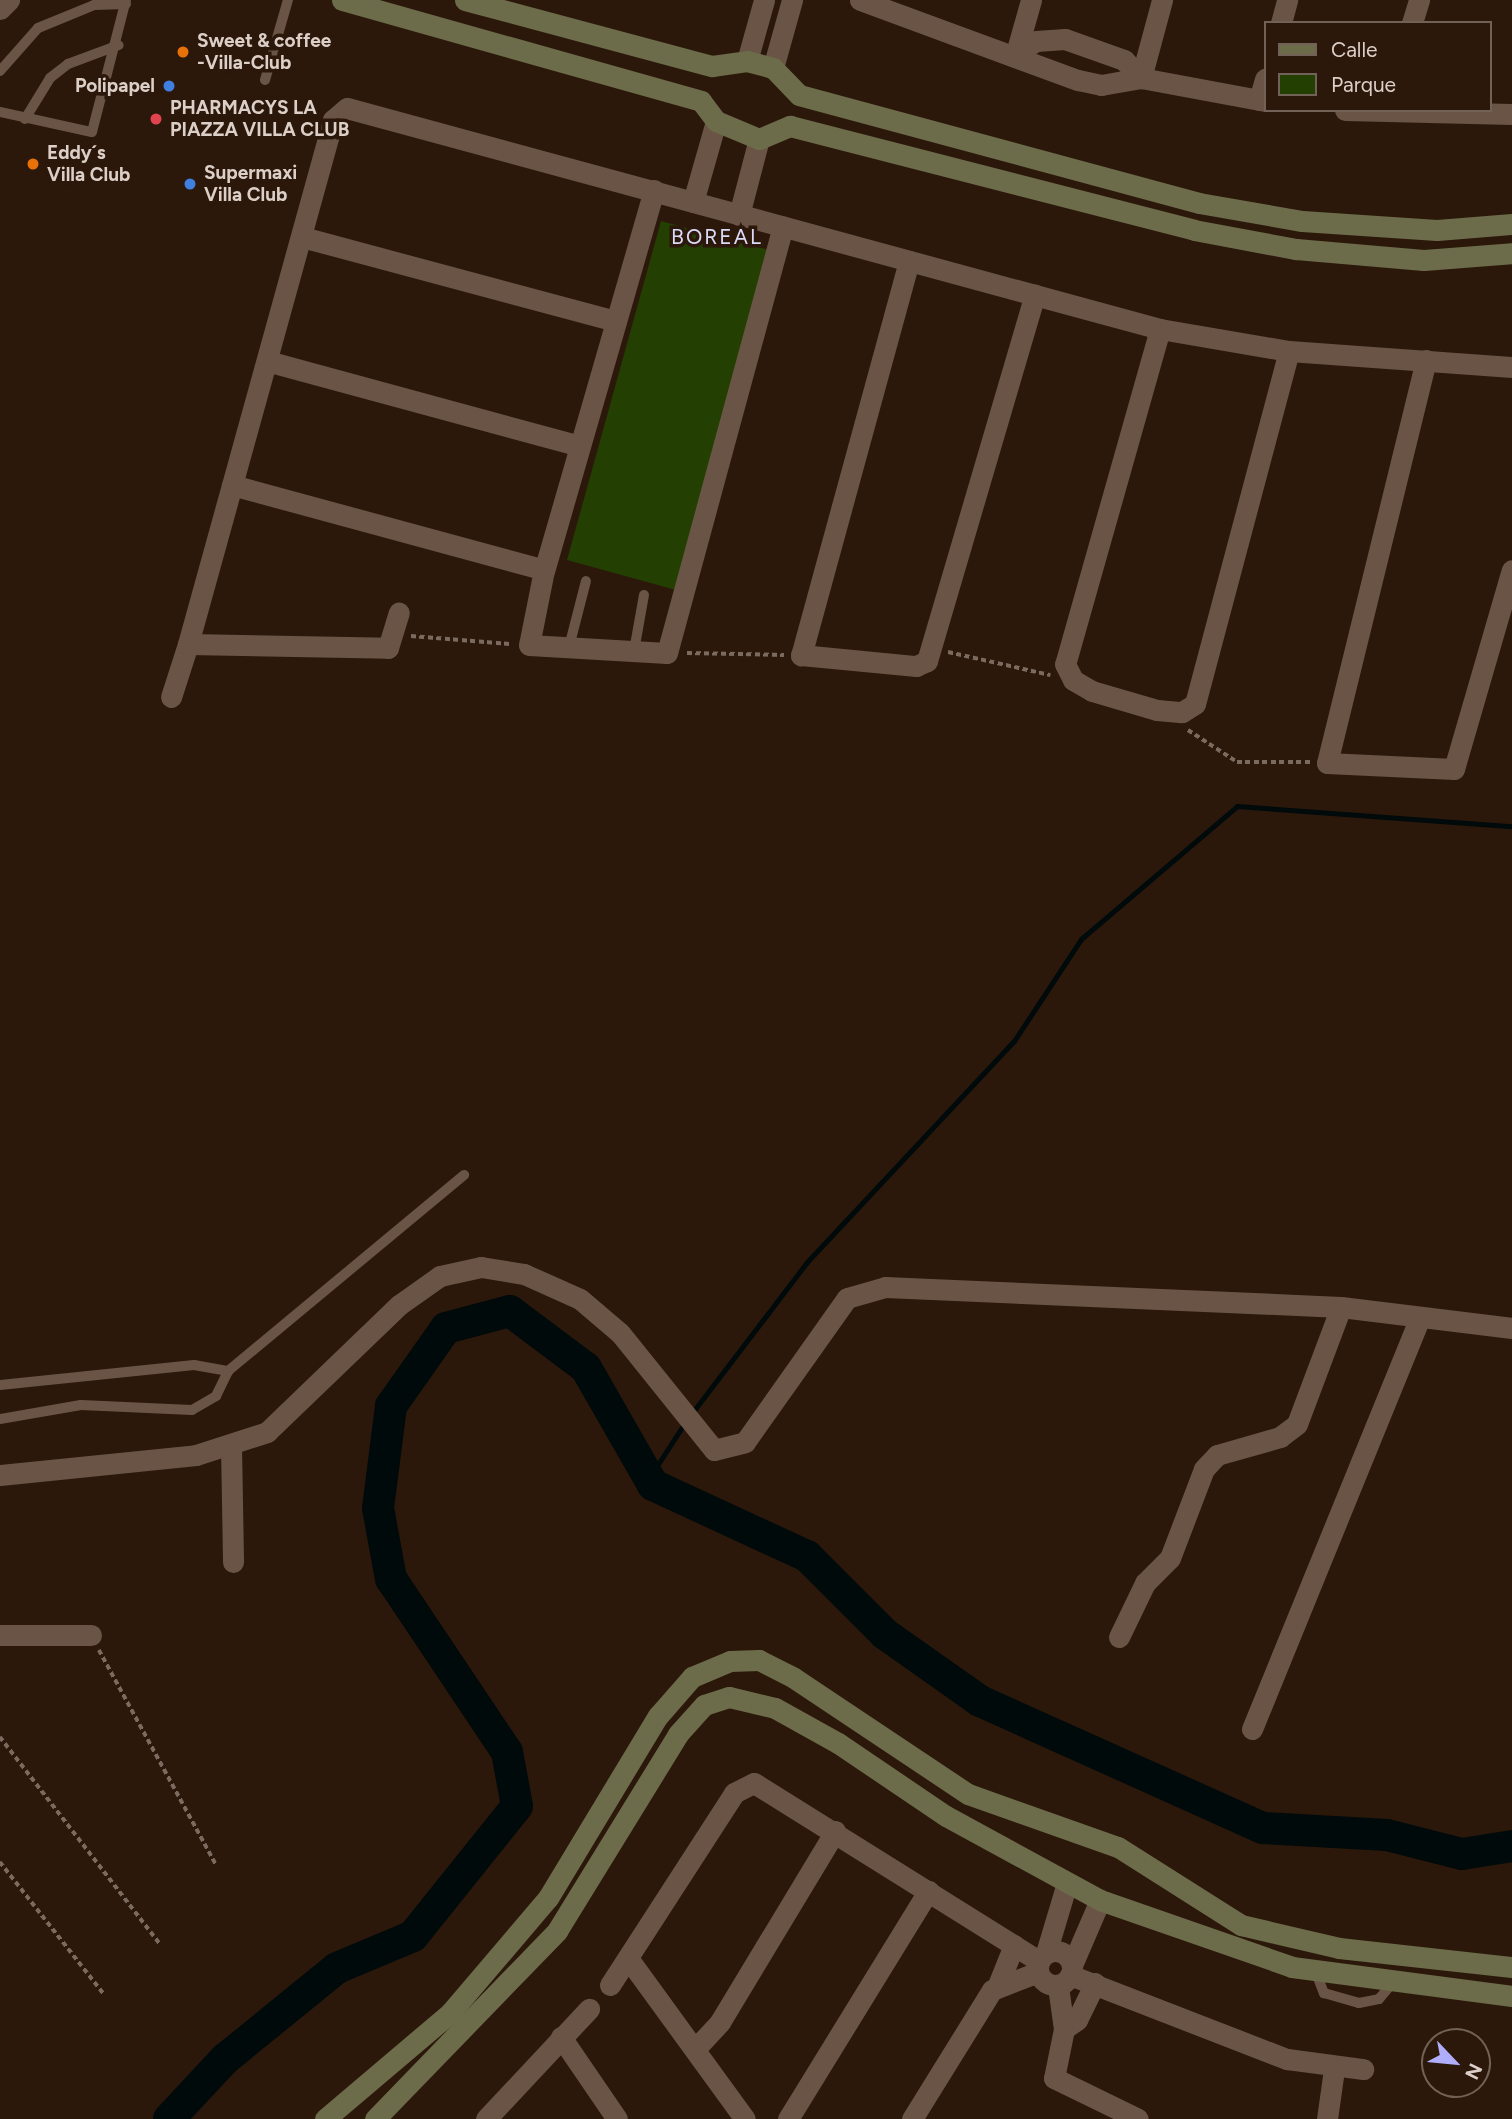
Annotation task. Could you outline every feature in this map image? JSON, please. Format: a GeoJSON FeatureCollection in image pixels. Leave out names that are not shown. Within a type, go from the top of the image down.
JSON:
{"type":"FeatureCollection","features":[{"type":"Feature","properties":{"kind":"street"},"geometry":{"type":"LineString","coordinates":[[0,9],[9,0]]}},
{"type":"Feature","properties":{"kind":"street"},"geometry":{"type":"LineString","coordinates":[[342,0],[701,100],[716,121],[759,139],[790,126],[1194,230],[1296,249],[1424,260],[1512,253]]}},
{"type":"Feature","properties":{"kind":"street"},"geometry":{"type":"LineString","coordinates":[[465,0],[712,66],[747,61],[773,68],[799,96],[1199,203],[1302,221],[1437,230],[1512,224]]}},
{"type":"Feature","properties":{"kind":"street"},"geometry":{"type":"LineString","coordinates":[[747,61],[764,0]]}},
{"type":"Feature","properties":{"kind":"street"},"geometry":{"type":"LineString","coordinates":[[773,68],[792,0]]}},
{"type":"Feature","properties":{"kind":"street"},"geometry":{"type":"LineString","coordinates":[[860,0],[903,5],[1016,53],[1057,74],[1101,85],[1141,78],[1262,101]]}},
{"type":"Feature","properties":{"kind":"street"},"geometry":{"type":"LineString","coordinates":[[1016,53],[1031,0]]}},
{"type":"Feature","properties":{"kind":"street"},"geometry":{"type":"LineString","coordinates":[[1141,78],[1162,0]]}},
{"type":"Feature","properties":{"kind":"street"},"geometry":{"type":"LineString","coordinates":[[1282,21],[1287,0]]}},
{"type":"Feature","properties":{"kind":"street"},"geometry":{"type":"LineString","coordinates":[[1413,21],[1419,0]]}},
{"type":"Feature","properties":{"kind":"street"},"geometry":{"type":"LineString","coordinates":[[1016,53],[1036,41],[1065,39],[1124,60],[1141,78]]}},
{"type":"Feature","properties":{"kind":"street"},"geometry":{"type":"LineString","coordinates":[[701,100],[712,66]]}},
{"type":"Feature","properties":{"kind":"street"},"geometry":{"type":"LineString","coordinates":[[790,126],[799,96]]}},
{"type":"Feature","properties":{"kind":"street"},"geometry":{"type":"LineString","coordinates":[[171,697],[333,120],[346,108],[1160,329],[1289,351],[1512,367]]}},
{"type":"Feature","properties":{"kind":"street"},"geometry":{"type":"LineString","coordinates":[[1386,113],[1512,114]]}},
{"type":"Feature","properties":{"kind":"street"},"geometry":{"type":"LineString","coordinates":[[693,202],[716,121]]}},
{"type":"Feature","properties":{"kind":"street"},"geometry":{"type":"LineString","coordinates":[[739,215],[759,139]]}},
{"type":"Feature","properties":{"kind":"street"},"geometry":{"type":"LineString","coordinates":[[654,190],[544,570],[529,645],[667,653],[783,227]]}},
{"type":"Feature","properties":{"kind":"street"},"geometry":{"type":"LineString","coordinates":[[302,237],[616,321]]}},
{"type":"Feature","properties":{"kind":"street"},"geometry":{"type":"LineString","coordinates":[[909,261],[801,655],[916,666],[932,649],[1035,295]]}},
{"type":"Feature","properties":{"kind":"street"},"geometry":{"type":"LineString","coordinates":[[1160,329],[1065,664],[1073,680],[1157,710],[1182,712],[1195,704],[1289,351]]}},
{"type":"Feature","properties":{"kind":"street"},"geometry":{"type":"LineString","coordinates":[[1426,360],[1327,764],[1454,769],[1512,569]]}},
{"type":"Feature","properties":{"kind":"street"},"geometry":{"type":"LineString","coordinates":[[267,361],[580,446]]}},
{"type":"Feature","properties":{"kind":"street"},"geometry":{"type":"LineString","coordinates":[[232,485],[544,570]]}},
{"type":"Feature","properties":{"kind":"street"},"geometry":{"type":"LineString","coordinates":[[188,644],[388,648],[399,613]]}},
{"type":"Feature","properties":{"kind":"street"},"geometry":{"type":"LineString","coordinates":[[0,1475],[196,1455],[231,1445],[288,1418],[353,1343],[409,1298],[440,1276],[481,1267],[524,1274],[580,1299],[620,1333],[714,1450],[745,1442],[830,1316],[862,1291],[1341,1307],[1512,1328]]}},
{"type":"Feature","properties":{"kind":"street"},"geometry":{"type":"LineString","coordinates":[[1119,1637],[1145,1583],[1170,1558],[1205,1469],[1217,1455],[1280,1437],[1297,1424],[1341,1307]]}},
{"type":"Feature","properties":{"kind":"street"},"geometry":{"type":"LineString","coordinates":[[1252,1729],[1420,1317]]}},
{"type":"Feature","properties":{"kind":"street"},"geometry":{"type":"LineString","coordinates":[[231,1445],[233,1562]]}},
{"type":"Feature","properties":{"kind":"street"},"geometry":{"type":"LineString","coordinates":[[0,1635],[91,1635]]}},
{"type":"Feature","properties":{"kind":"street"},"geometry":{"type":"LineString","coordinates":[[325,2119],[450,2013],[548,1898],[659,1716],[692,1677],[730,1661],[759,1660],[968,1794],[1118,1847],[1230,1920],[1339,1948],[1512,1967]]}},
{"type":"Feature","properties":{"kind":"street"},"geometry":{"type":"LineString","coordinates":[[375,2119],[463,2034],[557,1931],[678,1734],[704,1705],[746,1697],[775,1708],[946,1816],[1100,1900],[1219,1944],[1315,1970],[1512,1996]]}},
{"type":"Feature","properties":{"kind":"street"},"geometry":{"type":"LineString","coordinates":[[610,1985],[630,1961],[742,1786],[765,1787],[1041,1962],[1067,1975],[1095,1983],[1269,2053],[1334,2069],[1363,2069]]}},
{"type":"Feature","properties":{"kind":"street"},"geometry":{"type":"LineString","coordinates":[[946,1816],[968,1794]]}},
{"type":"Feature","properties":{"kind":"street"},"geometry":{"type":"LineString","coordinates":[[696,2048],[720,2022],[835,1832]]}},
{"type":"Feature","properties":{"kind":"street"},"geometry":{"type":"LineString","coordinates":[[1041,1962],[1067,1884]]}},
{"type":"Feature","properties":{"kind":"street"},"geometry":{"type":"LineString","coordinates":[[788,2119],[928,1891]]}},
{"type":"Feature","properties":{"kind":"street"},"geometry":{"type":"LineString","coordinates":[[1067,1975],[1100,1900]]}},
{"type":"Feature","properties":{"kind":"street"},"geometry":{"type":"LineString","coordinates":[[1219,1944],[1230,1920]]}},
{"type":"Feature","properties":{"kind":"street"},"geometry":{"type":"LineString","coordinates":[[912,2119],[998,1985],[1014,1945]]}},
{"type":"Feature","properties":{"kind":"street"},"geometry":{"type":"LineString","coordinates":[[998,1985],[1062,1952],[1067,1975],[1064,2029],[1053,2069],[1057,2082],[1138,2119]]}},
{"type":"Feature","properties":{"kind":"street"},"geometry":{"type":"LineString","coordinates":[[630,1961],[696,2048],[745,2119]]}},
{"type":"Feature","properties":{"kind":"street"},"geometry":{"type":"LineString","coordinates":[[1064,2029],[1077,2020],[1095,1983]]}},
{"type":"Feature","properties":{"kind":"street"},"geometry":{"type":"LineString","coordinates":[[486,2119],[589,2009]]}},
{"type":"Feature","properties":{"kind":"street"},"geometry":{"type":"LineString","coordinates":[[450,2013],[463,2034]]}},
{"type":"Feature","properties":{"kind":"street"},"geometry":{"type":"LineString","coordinates":[[561,2037],[617,2119]]}},
{"type":"Feature","properties":{"kind":"street"},"geometry":{"type":"LineString","coordinates":[[1327,2119],[1334,2069]]}},
{"type":"Feature","properties":{"kind":"lane"},"geometry":{"type":"LineString","coordinates":[[265,79],[288,0]]}},
{"type":"Feature","properties":{"kind":"lane"},"geometry":{"type":"LineString","coordinates":[[0,71],[38,28],[94,5],[126,2],[119,45],[92,132],[0,112]]}},
{"type":"Feature","properties":{"kind":"lane"},"geometry":{"type":"LineString","coordinates":[[25,119],[59,71],[119,45]]}},
{"type":"Feature","properties":{"kind":"lane"},"geometry":{"type":"LineString","coordinates":[[569,647],[586,581]]}},
{"type":"Feature","properties":{"kind":"lane"},"geometry":{"type":"LineString","coordinates":[[634,651],[644,595]]}},
{"type":"Feature","properties":{"kind":"lane"},"geometry":{"type":"LineString","coordinates":[[0,1419],[81,1405],[192,1410],[216,1396],[228,1371],[464,1175]]}},
{"type":"Feature","properties":{"kind":"lane"},"geometry":{"type":"LineString","coordinates":[[0,1385],[194,1365],[228,1371]]}},
{"type":"Feature","properties":{"kind":"path"},"geometry":{"type":"LineString","coordinates":[[388,648],[419,633],[529,645]]}},
{"type":"Feature","properties":{"kind":"path"},"geometry":{"type":"LineString","coordinates":[[932,649],[1073,680]]}},
{"type":"Feature","properties":{"kind":"path"},"geometry":{"type":"LineString","coordinates":[[667,653],[801,655]]}},
{"type":"Feature","properties":{"kind":"path"},"geometry":{"type":"LineString","coordinates":[[1157,710],[1237,762],[1327,764]]}},
{"type":"Feature","properties":{"kind":"path"},"geometry":{"type":"LineString","coordinates":[[91,1635],[217,1866]]}},
{"type":"Feature","properties":{"kind":"path"},"geometry":{"type":"LineString","coordinates":[[0,1737],[160,1944]]}},
{"type":"Feature","properties":{"kind":"path"},"geometry":{"type":"LineString","coordinates":[[0,1862],[104,1994]]}},
{"type":"Feature","properties":{"kind":"green space"},"geometry":{"type":"Polygon","coordinates":[[[661,221],[769,250],[676,590],[567,560],[661,221]]]}},
{"type":"Feature","properties":{"kind":"waterway"},"geometry":{"type":"LineString","coordinates":[[692,1413],[807,1262],[1014,1041],[1081,939],[1237,806],[1512,826]]}},
{"type":"Feature","properties":{"kind":"waterway"},"geometry":{"type":"LineString","coordinates":[[169,2119],[225,2059],[337,1968],[413,1936],[517,1806],[507,1752],[391,1579],[378,1508],[391,1406],[446,1328],[510,1311],[586,1368],[653,1485],[807,1556],[885,1634],[980,1701],[1263,1828],[1387,1835],[1462,1854],[1512,1846]]}},
{"type":"Feature","properties":{"kind":"waterway"},"geometry":{"type":"LineString","coordinates":[[649,1478],[686,1421]]}},
{"type":"Feature","properties":{"kind":"place","name":"Sweet & coffee -Villa-Club"},"geometry":{"type":"Point","coordinates":[183,52]}},
{"type":"Feature","properties":{"kind":"place","name":"Polipapel"},"geometry":{"type":"Point","coordinates":[169,86]}},
{"type":"Feature","properties":{"kind":"place","name":"PHARMACYS LA PIAZZA VILLA CLUB"},"geometry":{"type":"Point","coordinates":[156,119]}},
{"type":"Feature","properties":{"kind":"place","name":"Eddy´s Villa Club"},"geometry":{"type":"Point","coordinates":[33,164]}},
{"type":"Feature","properties":{"kind":"place","name":"Supermaxi Villa Club"},"geometry":{"type":"Point","coordinates":[190,184]}},
{"type":"Feature","properties":{"kind":"district","name":"BOREAL"},"geometry":{"type":"Point","coordinates":[717,237]}}]}
